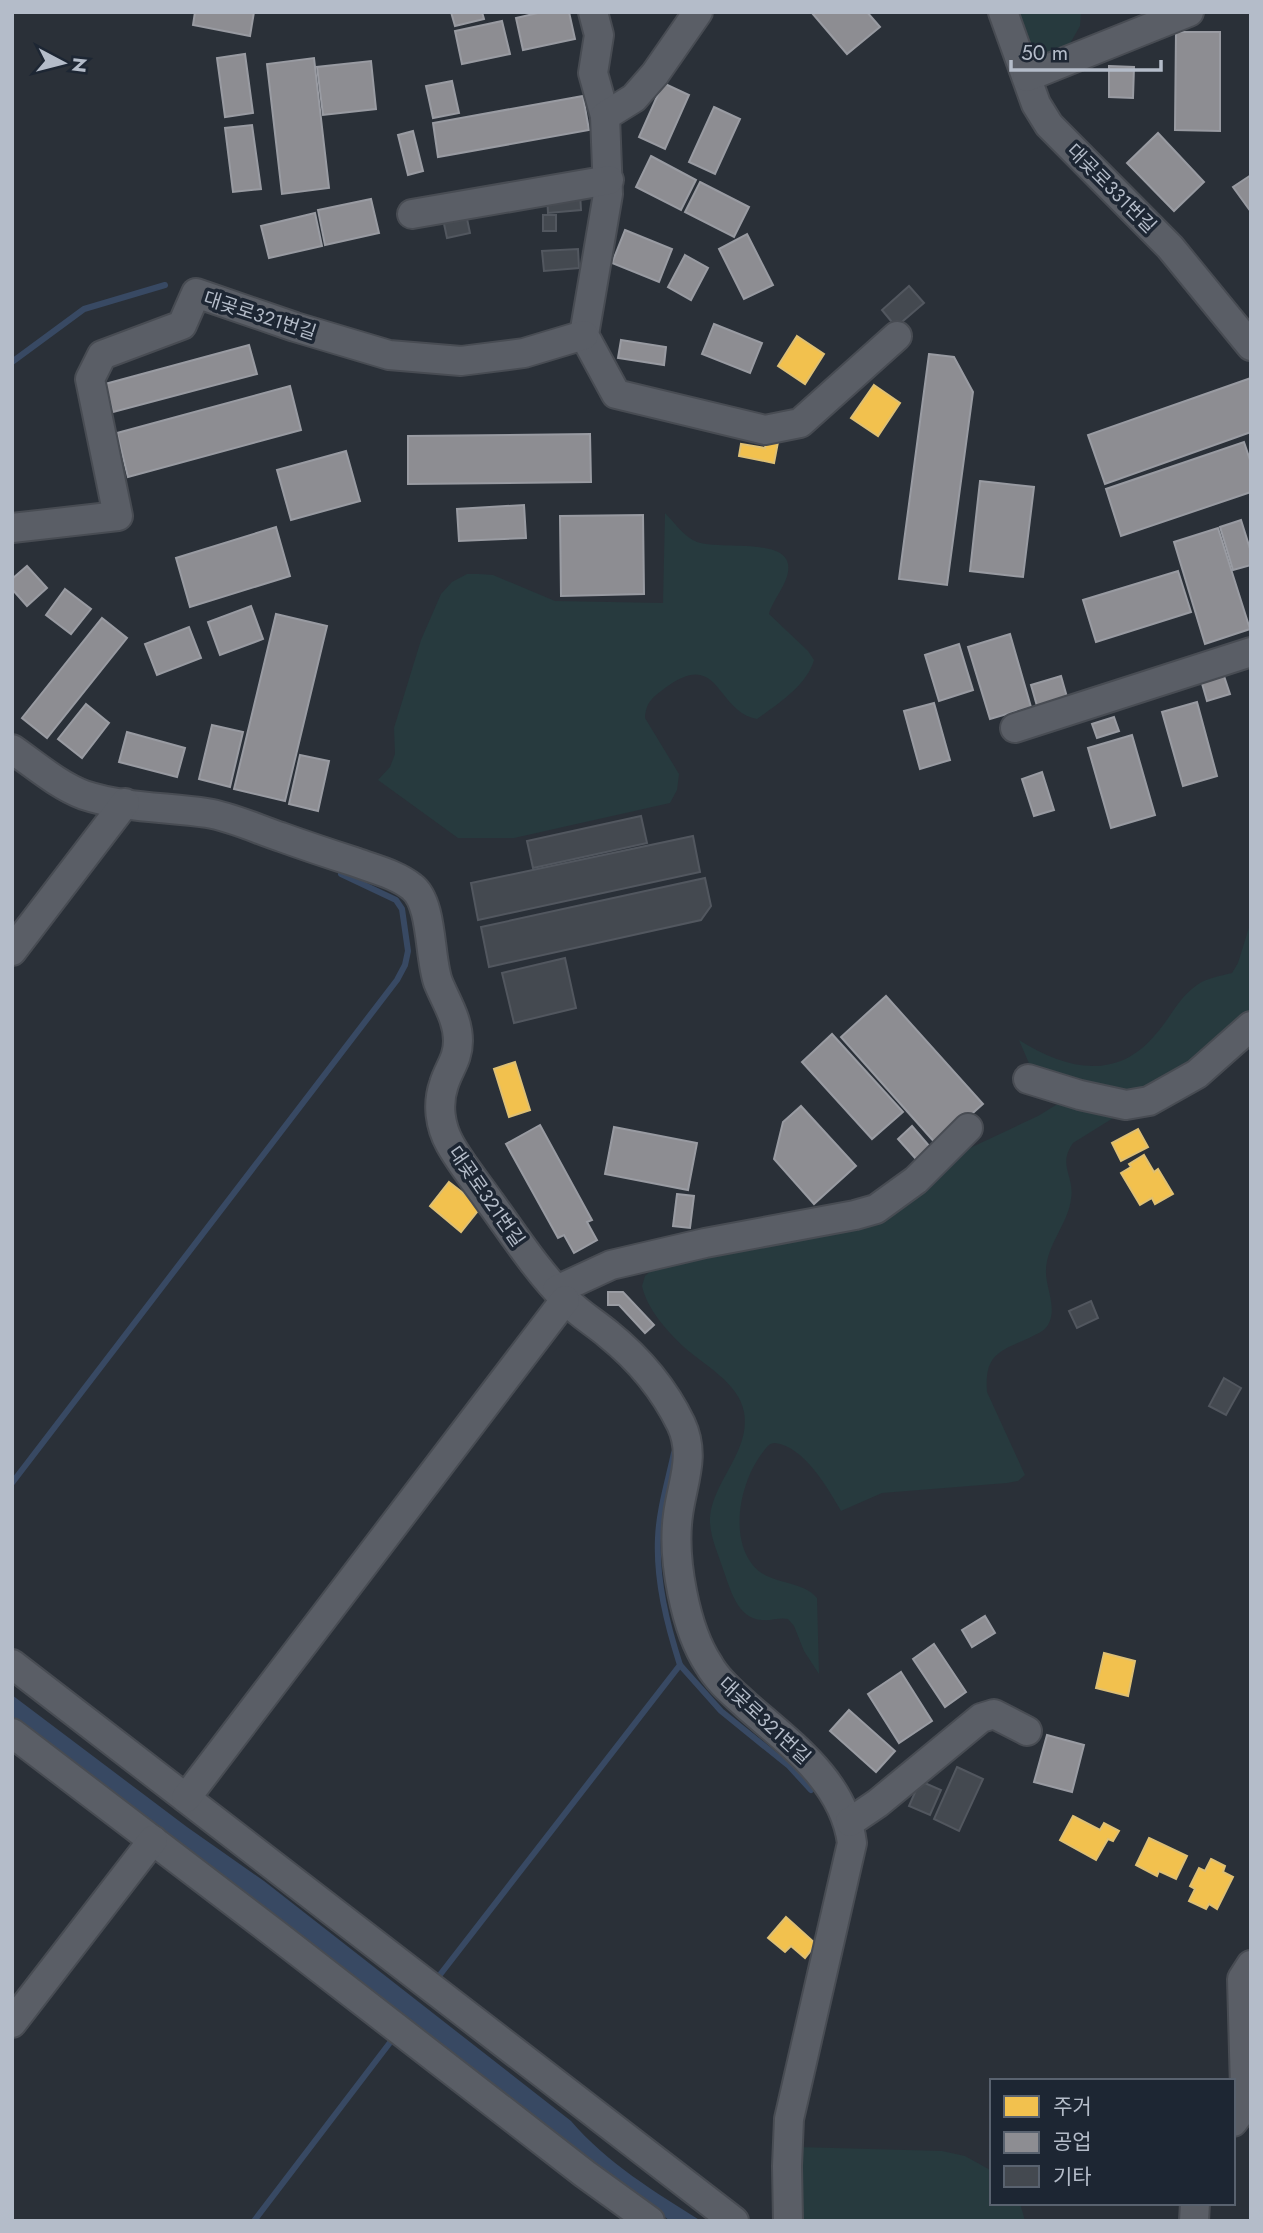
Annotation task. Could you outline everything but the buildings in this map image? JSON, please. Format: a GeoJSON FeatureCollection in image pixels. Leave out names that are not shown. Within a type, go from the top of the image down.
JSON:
{"type":"FeatureCollection","features":[{"type":"Feature","properties":{"kind":"lane"},"geometry":{"type":"LineString","coordinates":[[593,12],[599,35],[593,73],[605,116],[609,180],[584,335],[616,394],[765,430],[800,423],[897,336]]}},
{"type":"Feature","properties":{"kind":"lane"},"geometry":{"type":"LineString","coordinates":[[605,116],[634,98],[655,74],[698,12]]}},
{"type":"Feature","properties":{"kind":"lane","name":"대곶로331번길"},"geometry":{"type":"LineString","coordinates":[[1003,12],[1036,104],[1049,125],[1170,247],[1251,346]]}},
{"type":"Feature","properties":{"kind":"lane"},"geometry":{"type":"LineString","coordinates":[[1027,77],[1189,12]]}},
{"type":"Feature","properties":{"kind":"lane"},"geometry":{"type":"LineString","coordinates":[[412,214],[609,180]]}},
{"type":"Feature","properties":{"kind":"lane","name":"대곶로321번길"},"geometry":{"type":"LineString","coordinates":[[12,528],[118,516],[90,379],[102,355],[182,326],[196,293],[389,355],[461,361],[524,353],[584,335]]}},
{"type":"Feature","properties":{"kind":"lane"},"geometry":{"type":"LineString","coordinates":[[1015,728],[1251,652]]}},
{"type":"Feature","properties":{"kind":"lane","name":"대곶로321번길"},"geometry":{"type":"LineString","coordinates":[[12,749],[74,790],[102,800],[212,814],[382,872],[411,886],[421,897],[438,980],[458,1034],[458,1050],[452,1069],[444,1082],[441,1097],[440,1116],[451,1146],[527,1253],[561,1295],[612,1337],[647,1371],[673,1407],[684,1431],[689,1455],[687,1481],[678,1516],[678,1545],[682,1593],[692,1634],[709,1667],[728,1689],[816,1767],[836,1795],[850,1822]]}},
{"type":"Feature","properties":{"kind":"lane"},"geometry":{"type":"LineString","coordinates":[[12,951],[125,803]]}},
{"type":"Feature","properties":{"kind":"lane"},"geometry":{"type":"LineString","coordinates":[[1028,1079],[1080,1095],[1126,1105],[1149,1101],[1197,1074],[1251,1026]]}},
{"type":"Feature","properties":{"kind":"lane"},"geometry":{"type":"LineString","coordinates":[[186,1798],[561,1295],[611,1265],[876,1209],[916,1180],[968,1128]]}},
{"type":"Feature","properties":{"kind":"lane"},"geometry":{"type":"LineString","coordinates":[[12,1664],[734,2221]]}},
{"type":"Feature","properties":{"kind":"lane"},"geometry":{"type":"LineString","coordinates":[[788,2221],[786,2166],[789,2119],[852,1843],[850,1822],[878,1803],[981,1718],[994,1714],[1027,1731]]}},
{"type":"Feature","properties":{"kind":"lane"},"geometry":{"type":"LineString","coordinates":[[12,1733],[584,2174],[650,2221]]}},
{"type":"Feature","properties":{"kind":"lane"},"geometry":{"type":"LineString","coordinates":[[12,2023],[153,1840]]}},
{"type":"Feature","properties":{"kind":"lane"},"geometry":{"type":"LineString","coordinates":[[1235,2119],[1242,2110],[1245,2088],[1241,1979],[1251,1965]]}},
{"type":"Feature","properties":{"kind":"green space"},"geometry":{"type":"Polygon","coordinates":[[[1015,12],[1081,12],[1080,26],[1064,54],[1036,69],[1015,12]]]}},
{"type":"Feature","properties":{"kind":"green space"},"geometry":{"type":"Polygon","coordinates":[[[665,513],[697,542],[763,548],[784,556],[788,564],[787,577],[769,614],[814,660],[805,678],[791,693],[757,719],[743,714],[707,678],[697,674],[683,677],[654,697],[647,708],[645,718],[679,774],[677,790],[670,803],[514,838],[458,838],[378,780],[390,767],[395,754],[394,728],[421,640],[441,594],[452,582],[467,574],[493,575],[555,601],[663,603],[665,513]]]}},
{"type":"Feature","properties":{"kind":"green space"},"geometry":{"type":"Polygon","coordinates":[[[1251,921],[1251,1020],[1163,1087],[1073,1143],[1068,1151],[1066,1164],[1071,1183],[1071,1199],[1066,1217],[1050,1251],[1046,1270],[1052,1310],[1049,1323],[1040,1332],[997,1355],[989,1368],[987,1379],[987,1392],[1025,1475],[1018,1481],[1007,1483],[882,1493],[841,1511],[814,1470],[786,1446],[775,1443],[769,1445],[755,1464],[741,1507],[741,1538],[745,1552],[759,1571],[802,1588],[817,1598],[819,1674],[788,1619],[753,1618],[746,1614],[732,1593],[712,1537],[710,1517],[718,1491],[742,1440],[744,1412],[741,1402],[728,1383],[684,1347],[658,1319],[642,1286],[645,1276],[654,1268],[917,1190],[970,1148],[1038,1116],[1074,1094],[1037,1082],[1019,1040],[1072,1064],[1107,1065],[1124,1060],[1140,1050],[1155,1035],[1190,990],[1205,981],[1232,973],[1238,963],[1251,921]]]}},
{"type":"Feature","properties":{"kind":"green space"},"geometry":{"type":"Polygon","coordinates":[[[798,2147],[942,2151],[965,2156],[990,2170],[990,2205],[1021,2205],[1025,2221],[800,2221],[798,2147]]]}},
{"type":"Feature","properties":{"kind":"water"},"geometry":{"type":"Polygon","coordinates":[[[12,1695],[187,1827],[264,1881],[571,2121],[616,2163],[701,2221],[670,2221],[219,1874],[91,1780],[12,1716],[12,1695]]]}},
{"type":"Feature","properties":{"kind":"waterway"},"geometry":{"type":"LineString","coordinates":[[12,362],[84,309],[165,285]]}},
{"type":"Feature","properties":{"kind":"waterway"},"geometry":{"type":"LineString","coordinates":[[12,1483],[397,980],[405,965],[408,951],[402,909],[396,900],[341,874]]}},
{"type":"Feature","properties":{"kind":"waterway"},"geometry":{"type":"LineString","coordinates":[[439,1976],[680,1665],[663,1602],[658,1554],[660,1517],[674,1453]]}},
{"type":"Feature","properties":{"kind":"waterway"},"geometry":{"type":"LineString","coordinates":[[680,1665],[721,1711],[789,1766],[811,1790]]}},
{"type":"Feature","properties":{"kind":"waterway"},"geometry":{"type":"LineString","coordinates":[[254,2221],[395,2036]]}}]}
